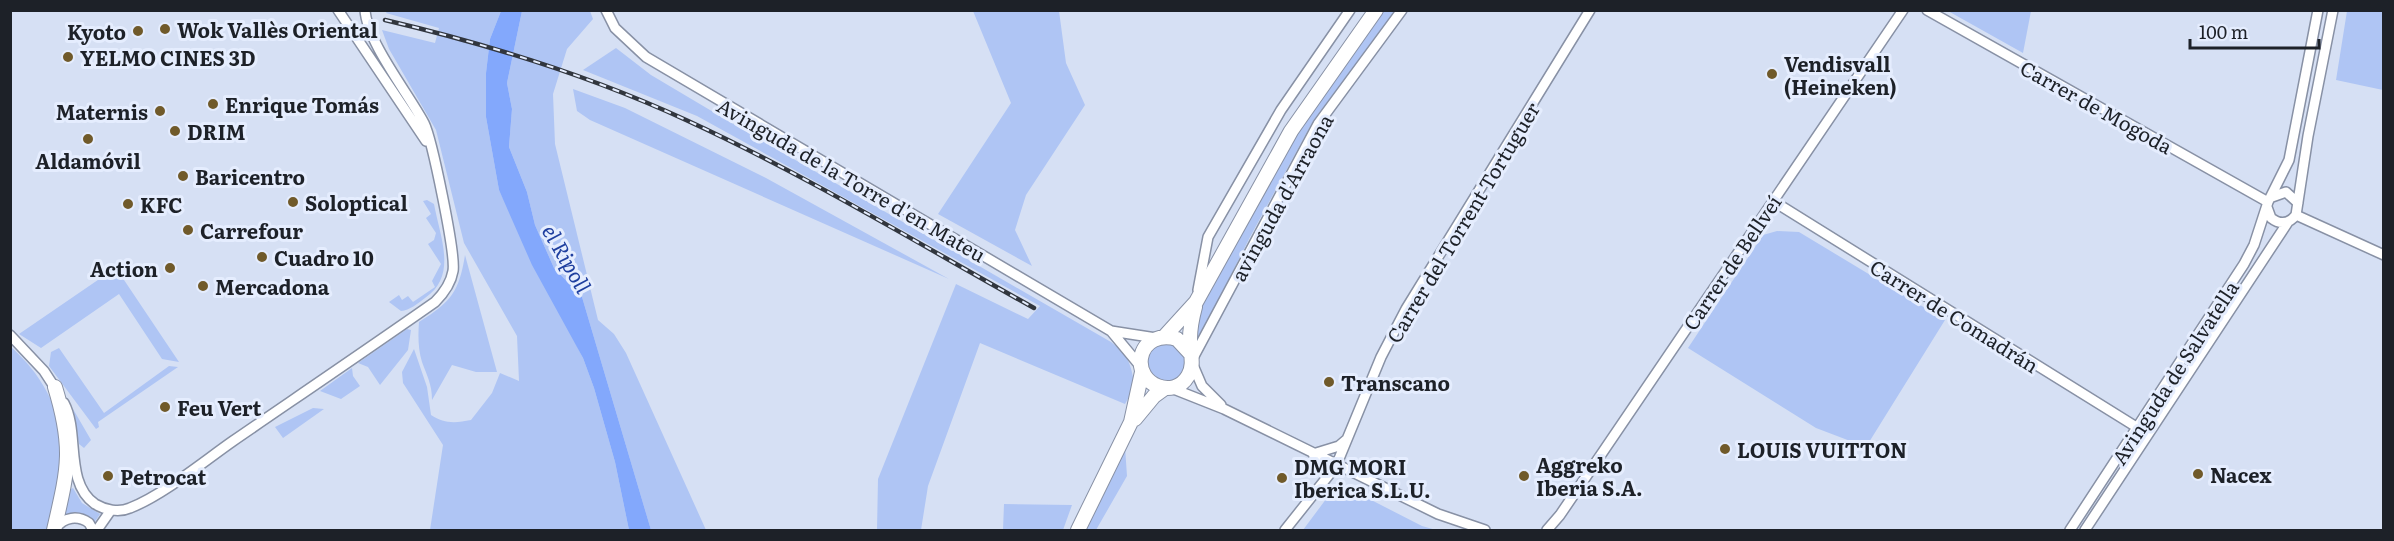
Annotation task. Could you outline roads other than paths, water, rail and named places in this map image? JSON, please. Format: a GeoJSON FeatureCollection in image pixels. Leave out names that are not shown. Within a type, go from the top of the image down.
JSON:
{"type":"FeatureCollection","features":[{"type":"Feature","properties":{"kind":"main road"},"geometry":{"type":"LineString","coordinates":[[1131,422],[1154,396],[1185,380],[1192,359],[1190,328],[1196,302],[1290,131],[1376,10]]}},
{"type":"Feature","properties":{"kind":"main road"},"geometry":{"type":"LineString","coordinates":[[1078,531],[1131,422],[1144,349],[1161,337],[1196,302]]}},
{"type":"Feature","properties":{"kind":"main road"},"geometry":{"type":"LineString","coordinates":[[1161,337],[1181,341],[1192,359]]}},
{"type":"Feature","properties":{"kind":"main road"},"geometry":{"type":"LineString","coordinates":[[1142,370],[1155,385],[1168,388]]}},
{"type":"Feature","properties":{"kind":"main road"},"geometry":{"type":"LineString","coordinates":[[55,387],[66,425],[69,449],[65,486],[55,531]]}},
{"type":"Feature","properties":{"kind":"street"},"geometry":{"type":"LineString","coordinates":[[338,10],[419,129],[434,163]]}},
{"type":"Feature","properties":{"kind":"street"},"geometry":{"type":"LineString","coordinates":[[10,335],[44,371],[69,413],[80,483],[91,500],[111,510],[123,511],[147,499],[440,297],[452,278],[454,263],[425,125],[370,31],[365,10]]}},
{"type":"Feature","properties":{"kind":"street","name":"Avinguda de la Torre d'en Mateu"},"geometry":{"type":"LineString","coordinates":[[606,10],[615,28],[628,43],[666,70],[1111,331],[1142,370]]}},
{"type":"Feature","properties":{"kind":"street","name":"avinguda d'Arraona"},"geometry":{"type":"LineString","coordinates":[[1196,302],[1208,237],[1281,110],[1350,10]]}},
{"type":"Feature","properties":{"kind":"street","name":"avinguda d'Arraona"},"geometry":{"type":"LineString","coordinates":[[1192,359],[1318,124],[1402,10]]}},
{"type":"Feature","properties":{"kind":"street","name":"Carrer del Torrent Tortuguer"},"geometry":{"type":"LineString","coordinates":[[1285,531],[1336,466],[1381,357],[1406,309],[1590,10]]}},
{"type":"Feature","properties":{"kind":"street","name":"Carrer de Bellveí"},"geometry":{"type":"LineString","coordinates":[[1547,531],[1903,10]]}},
{"type":"Feature","properties":{"kind":"street","name":"Carrer de Mogoda"},"geometry":{"type":"LineString","coordinates":[[1927,10],[2268,203]]}},
{"type":"Feature","properties":{"kind":"street","name":"Avinguda de Salvatella"},"geometry":{"type":"LineString","coordinates":[[2070,531],[2244,264],[2268,203],[2289,160],[2318,10]]}},
{"type":"Feature","properties":{"kind":"street"},"geometry":{"type":"LineString","coordinates":[[2298,203],[2286,192],[2279,192],[2268,203],[2268,213],[2276,221],[2288,222],[2296,215],[2298,203],[2308,136],[2333,10]]}},
{"type":"Feature","properties":{"kind":"street","name":"Carrer de Comadrán"},"geometry":{"type":"LineString","coordinates":[[1773,201],[2138,428]]}},
{"type":"Feature","properties":{"kind":"street"},"geometry":{"type":"LineString","coordinates":[[2296,215],[2384,255]]}},
{"type":"Feature","properties":{"kind":"street","name":"Avinguda de Salvatella"},"geometry":{"type":"LineString","coordinates":[[2085,531],[2288,222]]}},
{"type":"Feature","properties":{"kind":"street","name":"Avinguda de la Torre d'en Mateu"},"geometry":{"type":"LineString","coordinates":[[1111,331],[1161,337]]}},
{"type":"Feature","properties":{"kind":"street"},"geometry":{"type":"LineString","coordinates":[[1192,359],[1202,386],[1224,409]]}},
{"type":"Feature","properties":{"kind":"street"},"geometry":{"type":"LineString","coordinates":[[1168,388],[1224,409],[1336,466],[1438,514],[1485,531]]}},
{"type":"Feature","properties":{"kind":"street"},"geometry":{"type":"LineString","coordinates":[[1313,454],[1339,447],[1347,439]]}},
{"type":"Feature","properties":{"kind":"street"},"geometry":{"type":"LineString","coordinates":[[55,531],[64,520],[78,518],[90,523],[95,531],[111,510]]}},
{"type":"Feature","properties":{"kind":"street"},"geometry":{"type":"LineString","coordinates":[[1559,531],[1560,515]]}},
{"type":"Feature","properties":{"kind":"water"},"geometry":{"type":"Polygon","coordinates":[[[501,11],[522,11],[507,83],[512,109],[509,147],[527,192],[535,225],[554,268],[582,297],[651,530],[629,530],[615,462],[583,358],[532,265],[499,190],[486,117],[486,73],[490,39],[501,11]]]}},
{"type":"Feature","properties":{"kind":"railway"},"geometry":{"type":"LineString","coordinates":[[385,20],[538,62],[650,104],[731,141],[819,187],[1034,308]]}},
{"type":"Feature","properties":{"kind":"place","name":"Wok Vallès Oriental"},"geometry":{"type":"Point","coordinates":[165,29]}},
{"type":"Feature","properties":{"kind":"place","name":"Kyoto"},"geometry":{"type":"Point","coordinates":[138,31]}},
{"type":"Feature","properties":{"kind":"place","name":"YELMO CINES 3D"},"geometry":{"type":"Point","coordinates":[68,57]}},
{"type":"Feature","properties":{"kind":"place","name":"Vendisvall (Heineken)"},"geometry":{"type":"Point","coordinates":[1772,74]}},
{"type":"Feature","properties":{"kind":"place","name":"Enrique Tomás"},"geometry":{"type":"Point","coordinates":[213,104]}},
{"type":"Feature","properties":{"kind":"place","name":"Maternis"},"geometry":{"type":"Point","coordinates":[160,111]}},
{"type":"Feature","properties":{"kind":"place","name":"DRIM"},"geometry":{"type":"Point","coordinates":[175,131]}},
{"type":"Feature","properties":{"kind":"place","name":"Aldamóvil"},"geometry":{"type":"Point","coordinates":[88,139]}},
{"type":"Feature","properties":{"kind":"place","name":"Baricentro"},"geometry":{"type":"Point","coordinates":[183,176]}},
{"type":"Feature","properties":{"kind":"place","name":"Soloptical"},"geometry":{"type":"Point","coordinates":[293,202]}},
{"type":"Feature","properties":{"kind":"place","name":"KFC"},"geometry":{"type":"Point","coordinates":[128,204]}},
{"type":"Feature","properties":{"kind":"place","name":"Carrefour"},"geometry":{"type":"Point","coordinates":[188,230]}},
{"type":"Feature","properties":{"kind":"place","name":"Cuadro 10"},"geometry":{"type":"Point","coordinates":[262,257]}},
{"type":"Feature","properties":{"kind":"place","name":"Action"},"geometry":{"type":"Point","coordinates":[170,268]}},
{"type":"Feature","properties":{"kind":"place","name":"Mercadona"},"geometry":{"type":"Point","coordinates":[203,286]}},
{"type":"Feature","properties":{"kind":"place","name":"Transcano"},"geometry":{"type":"Point","coordinates":[1329,382]}},
{"type":"Feature","properties":{"kind":"place","name":"Feu Vert"},"geometry":{"type":"Point","coordinates":[165,407]}},
{"type":"Feature","properties":{"kind":"place","name":"LOUIS VUITTON"},"geometry":{"type":"Point","coordinates":[1725,449]}},
{"type":"Feature","properties":{"kind":"place","name":"Nacex"},"geometry":{"type":"Point","coordinates":[2198,474]}},
{"type":"Feature","properties":{"kind":"place","name":"Petrocat"},"geometry":{"type":"Point","coordinates":[108,476]}},
{"type":"Feature","properties":{"kind":"place","name":"Aggreko Iberia S.A."},"geometry":{"type":"Point","coordinates":[1524,476]}},
{"type":"Feature","properties":{"kind":"place","name":"DMG MORI Iberica S.L.U."},"geometry":{"type":"Point","coordinates":[1282,478]}},
{"type":"Feature","properties":{"kind":"water label","name":"el Ripoll"},"geometry":{"type":"Point","coordinates":[568,258]}}]}
